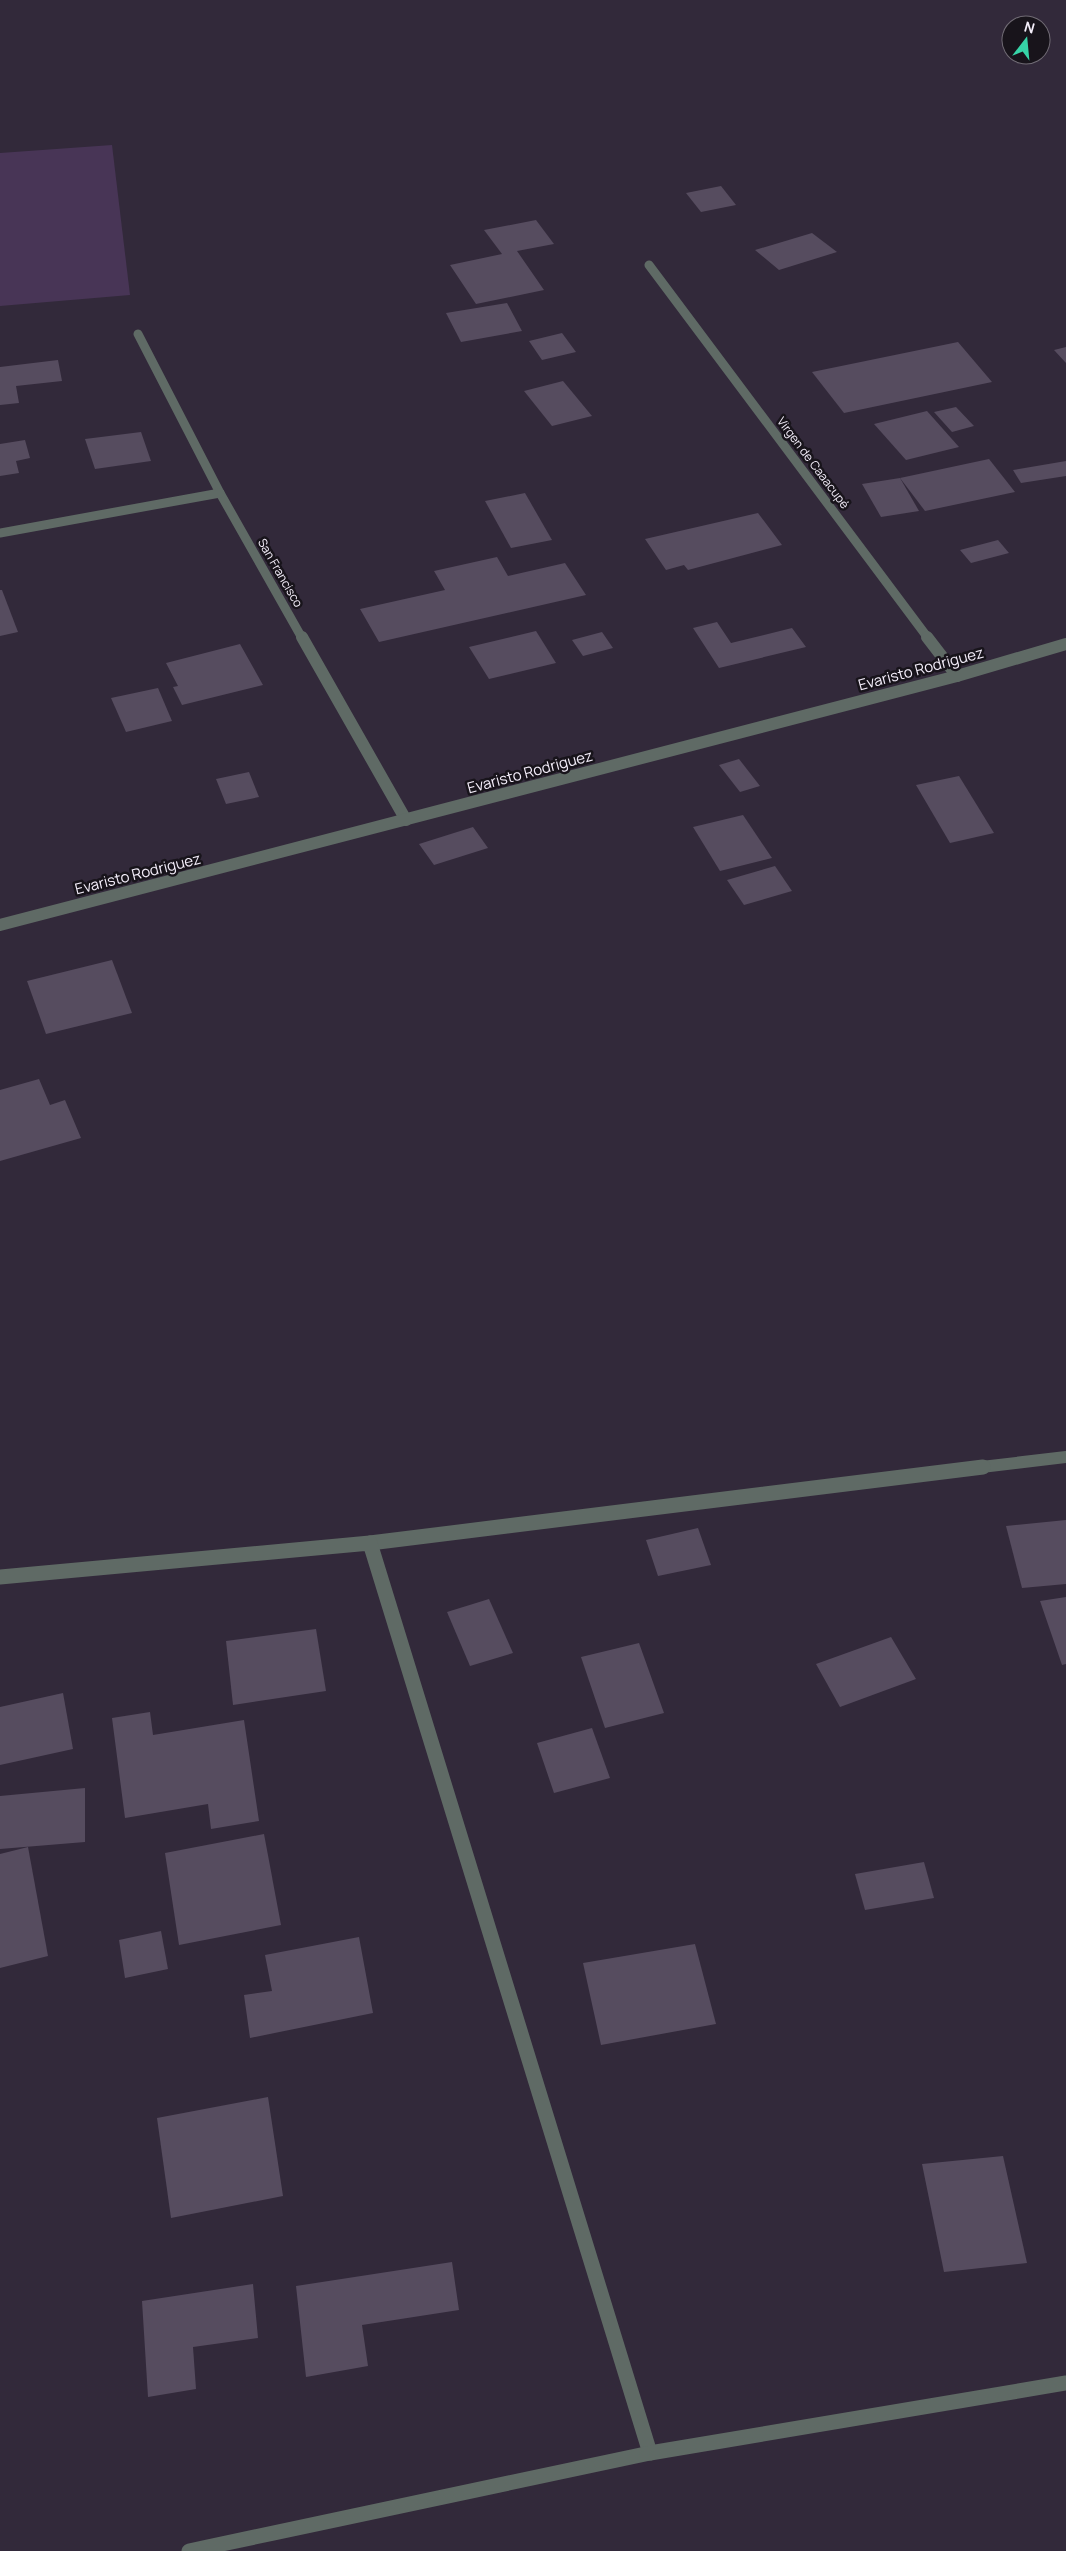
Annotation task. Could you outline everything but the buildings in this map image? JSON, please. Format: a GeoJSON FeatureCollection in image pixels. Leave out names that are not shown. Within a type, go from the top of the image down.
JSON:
{"type":"FeatureCollection","features":[{"type":"Feature","properties":{"kind":"street","name":"Virgen de Caaacupé"},"geometry":{"type":"LineString","coordinates":[[649,265],[957,676]]}},
{"type":"Feature","properties":{"kind":"street","name":"San Francisco"},"geometry":{"type":"LineString","coordinates":[[138,334],[220,494],[406,820]]}},
{"type":"Feature","properties":{"kind":"street"},"geometry":{"type":"LineString","coordinates":[[0,533],[220,494]]}},
{"type":"Feature","properties":{"kind":"street","name":"Evaristo Rodriguez"},"geometry":{"type":"LineString","coordinates":[[0,925],[957,676],[1066,644]]}},
{"type":"Feature","properties":{"kind":"street"},"geometry":{"type":"LineString","coordinates":[[0,1577],[370,1543],[1066,1457]]}},
{"type":"Feature","properties":{"kind":"street"},"geometry":{"type":"LineString","coordinates":[[370,1543],[650,2453]]}},
{"type":"Feature","properties":{"kind":"street"},"geometry":{"type":"LineString","coordinates":[[188,2551],[650,2453],[1066,2383]]}},
{"type":"Feature","properties":{"kind":"shaded area"},"geometry":{"type":"Polygon","coordinates":[[[112,145],[130,295],[0,306],[0,153],[112,145]]]}}]}
